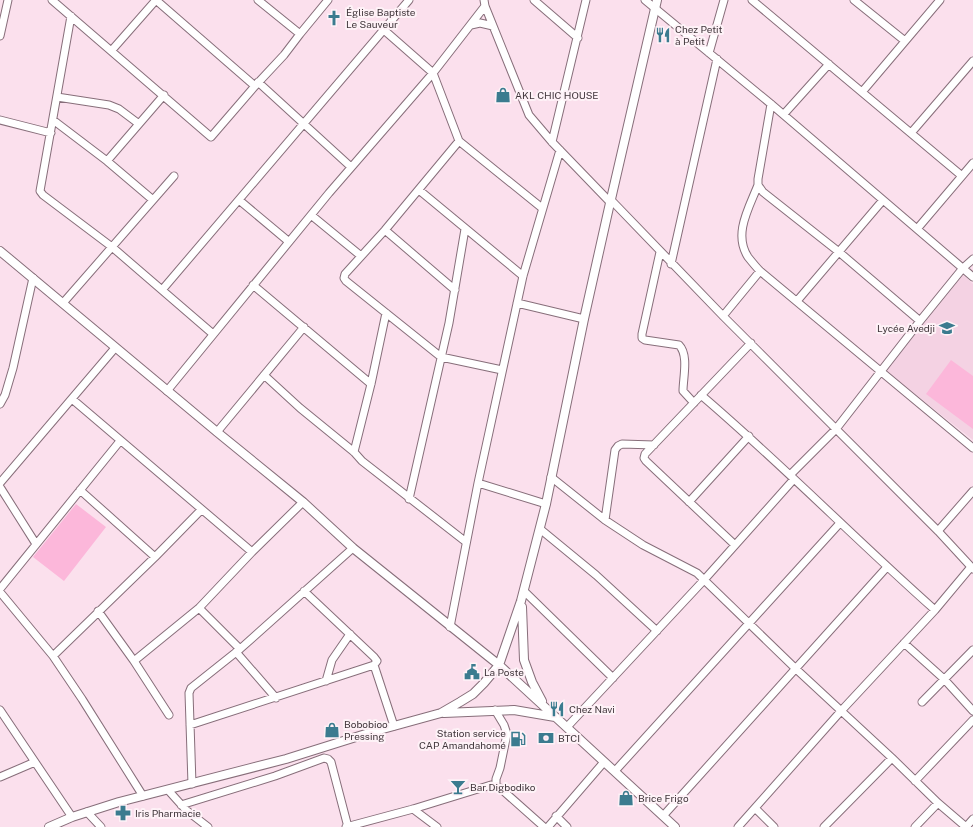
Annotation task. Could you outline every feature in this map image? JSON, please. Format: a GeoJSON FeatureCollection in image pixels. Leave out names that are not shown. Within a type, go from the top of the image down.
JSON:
{"type":"FeatureCollection","features":[{"type":"Feature","properties":{"kind":"street"},"geometry":{"type":"LineString","coordinates":[[0,36],[8,0]]}},
{"type":"Feature","properties":{"kind":"street"},"geometry":{"type":"LineString","coordinates":[[52,0],[211,136],[284,55],[328,0]]}},
{"type":"Feature","properties":{"kind":"street"},"geometry":{"type":"LineString","coordinates":[[112,50],[156,0],[304,123],[350,167]]}},
{"type":"Feature","properties":{"kind":"street"},"geometry":{"type":"LineString","coordinates":[[258,0],[300,34]]}},
{"type":"Feature","properties":{"kind":"street"},"geometry":{"type":"LineString","coordinates":[[162,290],[409,0]]}},
{"type":"Feature","properties":{"kind":"street"},"geometry":{"type":"LineString","coordinates":[[534,0],[578,38]]}},
{"type":"Feature","properties":{"kind":"street"},"geometry":{"type":"LineString","coordinates":[[552,142],[586,0]]}},
{"type":"Feature","properties":{"kind":"street"},"geometry":{"type":"LineString","coordinates":[[645,0],[784,114],[973,276]]}},
{"type":"Feature","properties":{"kind":"street"},"geometry":{"type":"LineString","coordinates":[[441,713],[473,694],[499,665],[522,601],[546,504],[584,319],[657,0]]}},
{"type":"Feature","properties":{"kind":"street"},"geometry":{"type":"LineString","coordinates":[[709,53],[724,0]]}},
{"type":"Feature","properties":{"kind":"street"},"geometry":{"type":"LineString","coordinates":[[752,0],[962,176]]}},
{"type":"Feature","properties":{"kind":"street"},"geometry":{"type":"LineString","coordinates":[[862,92],[940,0]]}},
{"type":"Feature","properties":{"kind":"street"},"geometry":{"type":"LineString","coordinates":[[856,1],[905,41]]}},
{"type":"Feature","properties":{"kind":"street"},"geometry":{"type":"LineString","coordinates":[[167,391],[288,241],[350,167],[433,73],[470,25],[484,3]]}},
{"type":"Feature","properties":{"kind":"street"},"geometry":{"type":"LineString","coordinates":[[484,3],[526,111],[552,142],[671,264],[938,531],[972,568],[841,711],[738,827]]}},
{"type":"Feature","properties":{"kind":"street"},"geometry":{"type":"LineString","coordinates":[[71,16],[40,191],[43,195],[112,247],[213,334]]}},
{"type":"Feature","properties":{"kind":"street"},"geometry":{"type":"LineString","coordinates":[[470,25],[480,24],[493,26]]}},
{"type":"Feature","properties":{"kind":"street"},"geometry":{"type":"LineString","coordinates":[[384,30],[433,73],[459,141],[542,208]]}},
{"type":"Feature","properties":{"kind":"street"},"geometry":{"type":"LineString","coordinates":[[671,264],[717,59]]}},
{"type":"Feature","properties":{"kind":"street"},"geometry":{"type":"LineString","coordinates":[[911,133],[973,61]]}},
{"type":"Feature","properties":{"kind":"street"},"geometry":{"type":"LineString","coordinates":[[784,114],[830,64]]}},
{"type":"Feature","properties":{"kind":"street"},"geometry":{"type":"LineString","coordinates":[[107,161],[164,95]]}},
{"type":"Feature","properties":{"kind":"street"},"geometry":{"type":"LineString","coordinates":[[57,97],[114,106],[139,124]]}},
{"type":"Feature","properties":{"kind":"street"},"geometry":{"type":"LineString","coordinates":[[771,104],[758,186],[742,228],[741,239],[747,256],[760,271],[797,300],[973,448]]}},
{"type":"Feature","properties":{"kind":"street"},"geometry":{"type":"LineString","coordinates":[[0,120],[50,133]]}},
{"type":"Feature","properties":{"kind":"street"},"geometry":{"type":"LineString","coordinates":[[53,120],[107,161],[153,200]]}},
{"type":"Feature","properties":{"kind":"street"},"geometry":{"type":"LineString","coordinates":[[459,141],[385,230],[345,274],[344,278],[441,357],[502,370]]}},
{"type":"Feature","properties":{"kind":"street"},"geometry":{"type":"LineString","coordinates":[[450,627],[478,483],[523,276],[560,150]]}},
{"type":"Feature","properties":{"kind":"street"},"geometry":{"type":"LineString","coordinates":[[917,229],[973,163]]}},
{"type":"Feature","properties":{"kind":"street"},"geometry":{"type":"LineString","coordinates":[[63,304],[174,176]]}},
{"type":"Feature","properties":{"kind":"street"},"geometry":{"type":"LineString","coordinates":[[758,186],[763,192],[839,252],[920,321]]}},
{"type":"Feature","properties":{"kind":"street"},"geometry":{"type":"LineString","coordinates":[[419,190],[523,276]]}},
{"type":"Feature","properties":{"kind":"street"},"geometry":{"type":"LineString","coordinates":[[239,200],[288,241]]}},
{"type":"Feature","properties":{"kind":"street"},"geometry":{"type":"LineString","coordinates":[[797,300],[883,200]]}},
{"type":"Feature","properties":{"kind":"street"},"geometry":{"type":"LineString","coordinates":[[311,215],[361,256]]}},
{"type":"Feature","properties":{"kind":"street"},"geometry":{"type":"LineString","coordinates":[[409,499],[449,323],[465,229]]}},
{"type":"Feature","properties":{"kind":"street"},"geometry":{"type":"LineString","coordinates":[[385,230],[455,290]]}},
{"type":"Feature","properties":{"kind":"street"},"geometry":{"type":"LineString","coordinates":[[0,251],[115,348],[303,502],[352,548],[499,665],[675,827]]}},
{"type":"Feature","properties":{"kind":"street"},"geometry":{"type":"LineString","coordinates":[[660,252],[642,338],[645,340],[680,345],[683,349],[685,358],[683,391],[694,403]]}},
{"type":"Feature","properties":{"kind":"street"},"geometry":{"type":"LineString","coordinates":[[567,727],[704,580],[792,477],[836,429],[920,321],[963,268],[973,259]]}},
{"type":"Feature","properties":{"kind":"street"},"geometry":{"type":"LineString","coordinates":[[723,316],[760,271]]}},
{"type":"Feature","properties":{"kind":"street"},"geometry":{"type":"LineString","coordinates":[[0,404],[5,395],[13,368],[33,278]]}},
{"type":"Feature","properties":{"kind":"street"},"geometry":{"type":"LineString","coordinates":[[253,286],[371,384]]}},
{"type":"Feature","properties":{"kind":"street"},"geometry":{"type":"LineString","coordinates":[[517,303],[584,319]]}},
{"type":"Feature","properties":{"kind":"street"},"geometry":{"type":"LineString","coordinates":[[354,452],[371,384],[386,313]]}},
{"type":"Feature","properties":{"kind":"street"},"geometry":{"type":"LineString","coordinates":[[217,432],[304,327]]}},
{"type":"Feature","properties":{"kind":"street"},"geometry":{"type":"LineString","coordinates":[[735,545],[644,458],[645,454],[751,343]]}},
{"type":"Feature","properties":{"kind":"street"},"geometry":{"type":"LineString","coordinates":[[0,483],[115,348]]}},
{"type":"Feature","properties":{"kind":"street"},"geometry":{"type":"LineString","coordinates":[[264,375],[294,404],[354,452],[362,461],[466,542]]}},
{"type":"Feature","properties":{"kind":"street"},"geometry":{"type":"LineString","coordinates":[[701,395],[749,436],[887,567],[935,610]]}},
{"type":"Feature","properties":{"kind":"street"},"geometry":{"type":"LineString","coordinates":[[72,399],[200,510],[252,552]]}},
{"type":"Feature","properties":{"kind":"street"},"geometry":{"type":"LineString","coordinates":[[689,502],[749,436]]}},
{"type":"Feature","properties":{"kind":"street"},"geometry":{"type":"LineString","coordinates":[[120,441],[36,544],[1,595],[53,656],[143,796]]}},
{"type":"Feature","properties":{"kind":"street"},"geometry":{"type":"LineString","coordinates":[[605,520],[615,450],[622,444],[654,445]]}},
{"type":"Feature","properties":{"kind":"street"},"geometry":{"type":"LineString","coordinates":[[551,478],[605,520],[643,545],[697,573],[938,803],[966,827],[973,819]]}},
{"type":"Feature","properties":{"kind":"street"},"geometry":{"type":"LineString","coordinates":[[478,483],[546,504]]}},
{"type":"Feature","properties":{"kind":"street"},"geometry":{"type":"LineString","coordinates":[[0,487],[36,544]]}},
{"type":"Feature","properties":{"kind":"street"},"geometry":{"type":"LineString","coordinates":[[80,490],[155,557]]}},
{"type":"Feature","properties":{"kind":"street"},"geometry":{"type":"LineString","coordinates":[[938,531],[973,491]]}},
{"type":"Feature","properties":{"kind":"street"},"geometry":{"type":"LineString","coordinates":[[134,661],[200,608],[252,552],[303,502]]}},
{"type":"Feature","properties":{"kind":"street"},"geometry":{"type":"LineString","coordinates":[[53,656],[155,557],[200,510]]}},
{"type":"Feature","properties":{"kind":"street"},"geometry":{"type":"LineString","coordinates":[[615,771],[750,624],[840,523]]}},
{"type":"Feature","properties":{"kind":"street"},"geometry":{"type":"LineString","coordinates":[[540,529],[596,575],[656,631]]}},
{"type":"Feature","properties":{"kind":"street"},"geometry":{"type":"LineString","coordinates":[[192,784],[189,693],[191,688],[238,650],[352,548]]}},
{"type":"Feature","properties":{"kind":"street"},"geometry":{"type":"LineString","coordinates":[[663,816],[887,567]]}},
{"type":"Feature","properties":{"kind":"street"},"geometry":{"type":"LineString","coordinates":[[190,726],[374,665],[377,661],[374,656],[304,591]]}},
{"type":"Feature","properties":{"kind":"street"},"geometry":{"type":"LineString","coordinates":[[524,591],[612,678]]}},
{"type":"Feature","properties":{"kind":"street"},"geometry":{"type":"LineString","coordinates":[[522,601],[524,660],[532,682],[545,707]]}},
{"type":"Feature","properties":{"kind":"street"},"geometry":{"type":"LineString","coordinates":[[200,608],[238,650],[276,698]]}},
{"type":"Feature","properties":{"kind":"street"},"geometry":{"type":"LineString","coordinates":[[98,611],[134,661],[169,715]]}},
{"type":"Feature","properties":{"kind":"street"},"geometry":{"type":"LineString","coordinates":[[326,681],[332,660],[350,634]]}},
{"type":"Feature","properties":{"kind":"street"},"geometry":{"type":"LineString","coordinates":[[904,643],[944,679],[973,711]]}},
{"type":"Feature","properties":{"kind":"street"},"geometry":{"type":"LineString","coordinates":[[922,702],[973,650]]}},
{"type":"Feature","properties":{"kind":"street"},"geometry":{"type":"LineString","coordinates":[[374,665],[394,726]]}},
{"type":"Feature","properties":{"kind":"street"},"geometry":{"type":"LineString","coordinates":[[0,710],[72,817]]}},
{"type":"Feature","properties":{"kind":"street"},"geometry":{"type":"LineString","coordinates":[[495,710],[504,725],[506,734],[500,768],[496,779],[496,786]]}},
{"type":"Feature","properties":{"kind":"street"},"geometry":{"type":"LineString","coordinates":[[49,827],[87,812],[286,759],[441,713],[514,710],[556,717]]}},
{"type":"Feature","properties":{"kind":"street"},"geometry":{"type":"LineString","coordinates":[[915,781],[973,720]]}},
{"type":"Feature","properties":{"kind":"street"},"geometry":{"type":"LineString","coordinates":[[181,805],[275,776],[324,758],[331,762],[347,827],[491,785],[496,786],[544,827]]}},
{"type":"Feature","properties":{"kind":"street"},"geometry":{"type":"LineString","coordinates":[[824,827],[892,758]]}},
{"type":"Feature","properties":{"kind":"street"},"geometry":{"type":"LineString","coordinates":[[0,777],[35,762]]}},
{"type":"Feature","properties":{"kind":"street"},"geometry":{"type":"LineString","coordinates":[[548,827],[604,762]]}},
{"type":"Feature","properties":{"kind":"street"},"geometry":{"type":"LineString","coordinates":[[168,790],[186,810],[208,827]]}},
{"type":"Feature","properties":{"kind":"street"},"geometry":{"type":"LineString","coordinates":[[915,827],[938,803]]}},
{"type":"Feature","properties":{"kind":"street"},"geometry":{"type":"LineString","coordinates":[[755,808],[774,827]]}},
{"type":"Feature","properties":{"kind":"street"},"geometry":{"type":"LineString","coordinates":[[413,809],[437,827]]}},
{"type":"Feature","properties":{"kind":"street"},"geometry":{"type":"LineString","coordinates":[[87,812],[102,827]]}},
{"type":"Feature","properties":{"kind":"street"},"geometry":{"type":"LineString","coordinates":[[556,816],[567,827]]}},
{"type":"Feature","properties":{"kind":"shaded area","name":"Lycée Avedji"},"geometry":{"type":"Polygon","coordinates":[[[963,275],[973,284],[973,440],[886,371],[963,275]]]}},
{"type":"Feature","properties":{"kind":"shaded area"},"geometry":{"type":"Polygon","coordinates":[[[951,360],[973,376],[973,429],[926,394],[951,360]]]}},
{"type":"Feature","properties":{"kind":"shaded area"},"geometry":{"type":"Polygon","coordinates":[[[76,504],[106,527],[64,581],[33,557],[76,504]]]}},
{"type":"Feature","properties":{"kind":"place","name":"Église Baptiste Le Sauveur"},"geometry":{"type":"Point","coordinates":[334,18]}},
{"type":"Feature","properties":{"kind":"place","name":"Chez Petit à Petit"},"geometry":{"type":"Point","coordinates":[663,35]}},
{"type":"Feature","properties":{"kind":"place","name":"AKL CHIC HOUSE"},"geometry":{"type":"Point","coordinates":[503,95]}},
{"type":"Feature","properties":{"kind":"place","name":"Lycée Avedji"},"geometry":{"type":"Point","coordinates":[947,328]}},
{"type":"Feature","properties":{"kind":"place","name":"La Poste"},"geometry":{"type":"Point","coordinates":[472,672]}},
{"type":"Feature","properties":{"kind":"place","name":"Chez Navi"},"geometry":{"type":"Point","coordinates":[557,709]}},
{"type":"Feature","properties":{"kind":"place","name":"Bobobioo Pressing"},"geometry":{"type":"Point","coordinates":[332,730]}},
{"type":"Feature","properties":{"kind":"place","name":"BTCI"},"geometry":{"type":"Point","coordinates":[546,738]}},
{"type":"Feature","properties":{"kind":"place","name":"Station service CAP Amandahomé"},"geometry":{"type":"Point","coordinates":[518,739]}},
{"type":"Feature","properties":{"kind":"place","name":"Bar Digbodiko"},"geometry":{"type":"Point","coordinates":[458,787]}},
{"type":"Feature","properties":{"kind":"place","name":"Brice Frigo"},"geometry":{"type":"Point","coordinates":[626,798]}},
{"type":"Feature","properties":{"kind":"place","name":"Iris Pharmacie"},"geometry":{"type":"Point","coordinates":[123,813]}}]}
